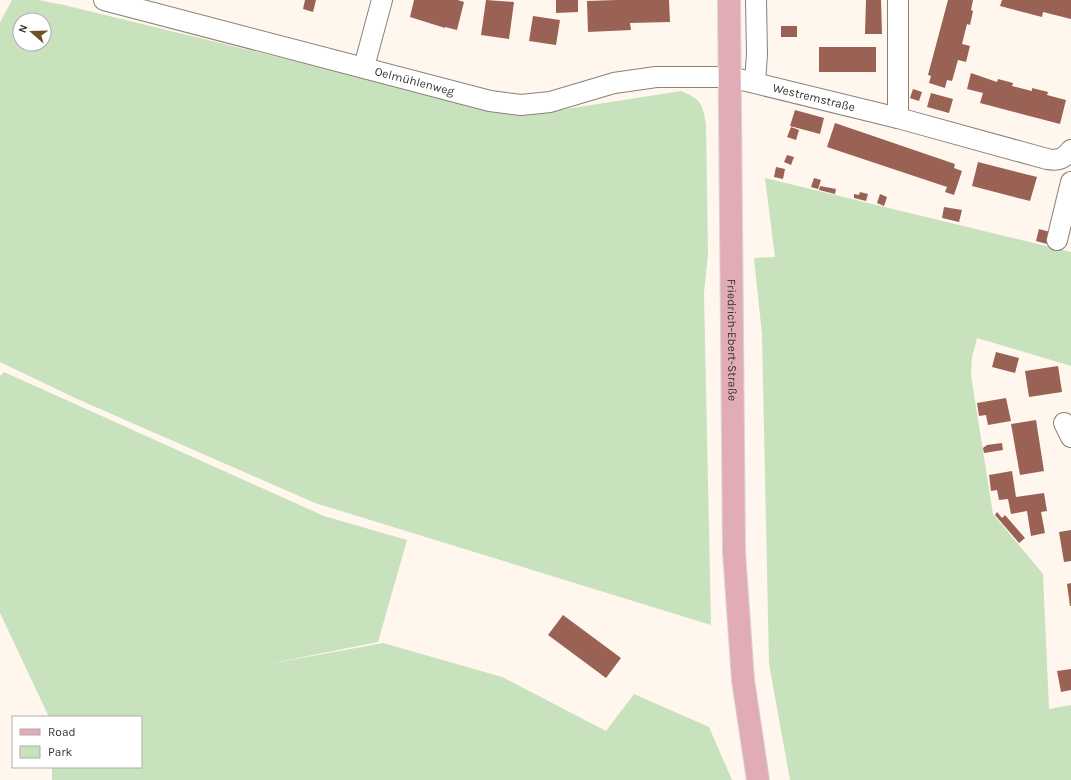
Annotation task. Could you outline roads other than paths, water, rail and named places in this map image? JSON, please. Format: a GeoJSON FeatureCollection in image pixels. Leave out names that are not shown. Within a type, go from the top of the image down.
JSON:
{"type":"FeatureCollection","features":[{"type":"Feature","properties":{"kind":"main road","name":"Friedrich-Ebert-Straße"},"geometry":{"type":"LineString","coordinates":[[728,0],[734,552],[743,680],[758,780]]}},
{"type":"Feature","properties":{"kind":"street","name":"Oelmühlenweg"},"geometry":{"type":"LineString","coordinates":[[104,0],[490,101],[522,105],[550,102],[614,83],[656,77],[730,77]]}},
{"type":"Feature","properties":{"kind":"street"},"geometry":{"type":"LineString","coordinates":[[364,67],[382,0]]}},
{"type":"Feature","properties":{"kind":"street"},"geometry":{"type":"LineString","coordinates":[[755,82],[757,54],[756,0]]}},
{"type":"Feature","properties":{"kind":"street"},"geometry":{"type":"LineString","coordinates":[[898,0],[898,118]]}},
{"type":"Feature","properties":{"kind":"street","name":"Westremstraße"},"geometry":{"type":"LineString","coordinates":[[730,77],[898,118],[1047,159],[1069,161]]}},
{"type":"Feature","properties":{"kind":"street"},"geometry":{"type":"LineString","coordinates":[[1057,240],[1071,182]]}}]}
